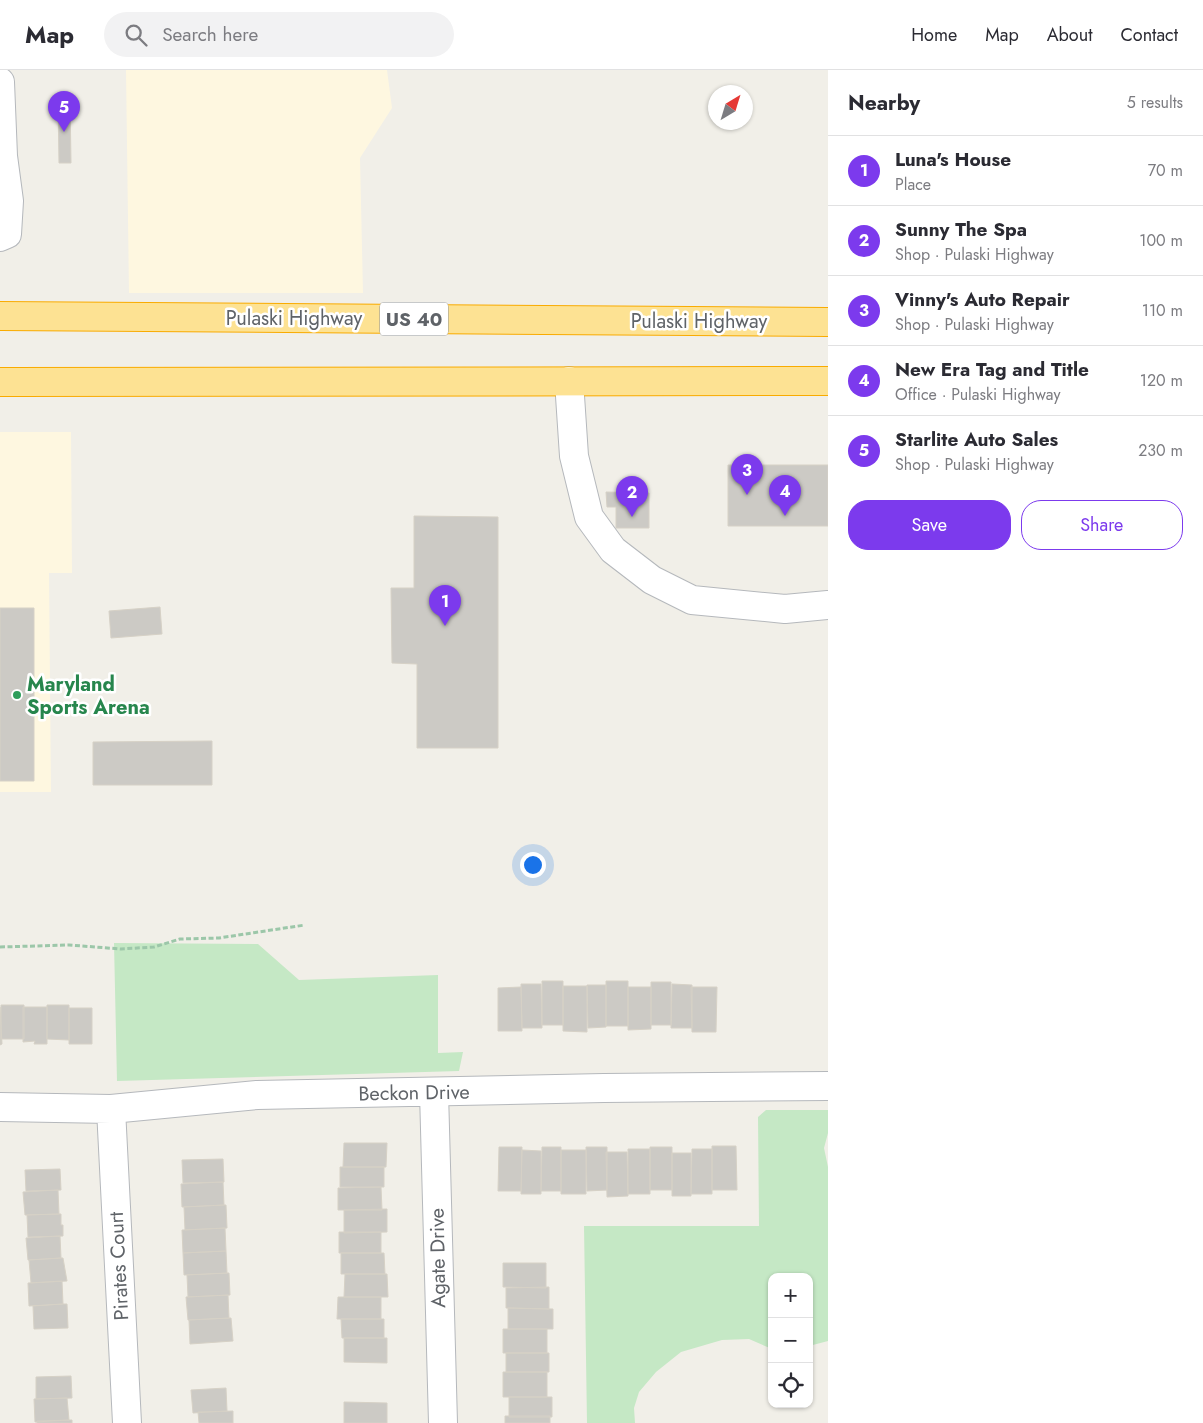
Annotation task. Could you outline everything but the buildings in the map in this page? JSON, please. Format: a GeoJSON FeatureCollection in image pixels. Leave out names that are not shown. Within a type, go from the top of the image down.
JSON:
{"type":"FeatureCollection","features":[{"type":"Feature","properties":{"kind":"highway","name":"Pulaski Highway"},"geometry":{"type":"LineString","coordinates":[[0,316],[828,322]]}},
{"type":"Feature","properties":{"kind":"highway"},"geometry":{"type":"LineString","coordinates":[[0,382],[828,381]]}},
{"type":"Feature","properties":{"kind":"street"},"geometry":{"type":"LineString","coordinates":[[0,82],[2,156],[9,201],[7,234],[0,237]]}},
{"type":"Feature","properties":{"kind":"street"},"geometry":{"type":"LineString","coordinates":[[569,381],[574,456],[589,517],[613,550],[652,580],[692,600],[785,609],[828,605]]}},
{"type":"Feature","properties":{"kind":"street","name":"Beckon Drive"},"geometry":{"type":"LineString","coordinates":[[0,1106],[111,1109],[257,1095],[604,1088],[828,1086]]}},
{"type":"Feature","properties":{"kind":"street","name":"Agate Drive"},"geometry":{"type":"LineString","coordinates":[[434,1092],[443,1423]]}},
{"type":"Feature","properties":{"kind":"street","name":"Pirates Court"},"geometry":{"type":"LineString","coordinates":[[111,1109],[127,1423]]}},
{"type":"Feature","properties":{"kind":"path"},"geometry":{"type":"LineString","coordinates":[[0,947],[69,945],[121,949],[154,947],[180,939],[219,938],[305,925]]}},
{"type":"Feature","properties":{"kind":"shaded area"},"geometry":{"type":"Polygon","coordinates":[[[126,70],[387,70],[392,108],[360,158],[363,293],[129,293],[126,70]]]}},
{"type":"Feature","properties":{"kind":"shaded area"},"geometry":{"type":"Polygon","coordinates":[[[0,432],[71,432],[72,573],[49,573],[51,792],[0,792],[0,432]]]}},
{"type":"Feature","properties":{"kind":"green space"},"geometry":{"type":"Polygon","coordinates":[[[114,943],[258,944],[299,980],[438,975],[438,1053],[463,1052],[459,1071],[117,1081],[114,943]]]}},
{"type":"Feature","properties":{"kind":"green space"},"geometry":{"type":"Polygon","coordinates":[[[766,1110],[828,1110],[828,1133],[824,1148],[828,1167],[828,1341],[813,1345],[813,1273],[768,1273],[768,1347],[749,1339],[722,1340],[681,1352],[656,1372],[639,1392],[634,1408],[635,1423],[587,1423],[584,1226],[759,1226],[758,1117],[766,1110]]]}},
{"type":"Feature","properties":{"kind":"place","name":"Starlite Auto Sales"},"geometry":{"type":"Point","coordinates":[64,132]}},
{"type":"Feature","properties":{"kind":"place","name":"Vinny's Auto Repair"},"geometry":{"type":"Point","coordinates":[747,495]}},
{"type":"Feature","properties":{"kind":"place","name":"New Era Tag and Title"},"geometry":{"type":"Point","coordinates":[785,516]}},
{"type":"Feature","properties":{"kind":"place","name":"Sunny The Spa"},"geometry":{"type":"Point","coordinates":[632,517]}},
{"type":"Feature","properties":{"kind":"place","name":"Luna's House"},"geometry":{"type":"Point","coordinates":[445,626]}},
{"type":"Feature","properties":{"kind":"place","name":"Maryland Sports Arena"},"geometry":{"type":"Point","coordinates":[17,695]}}]}
